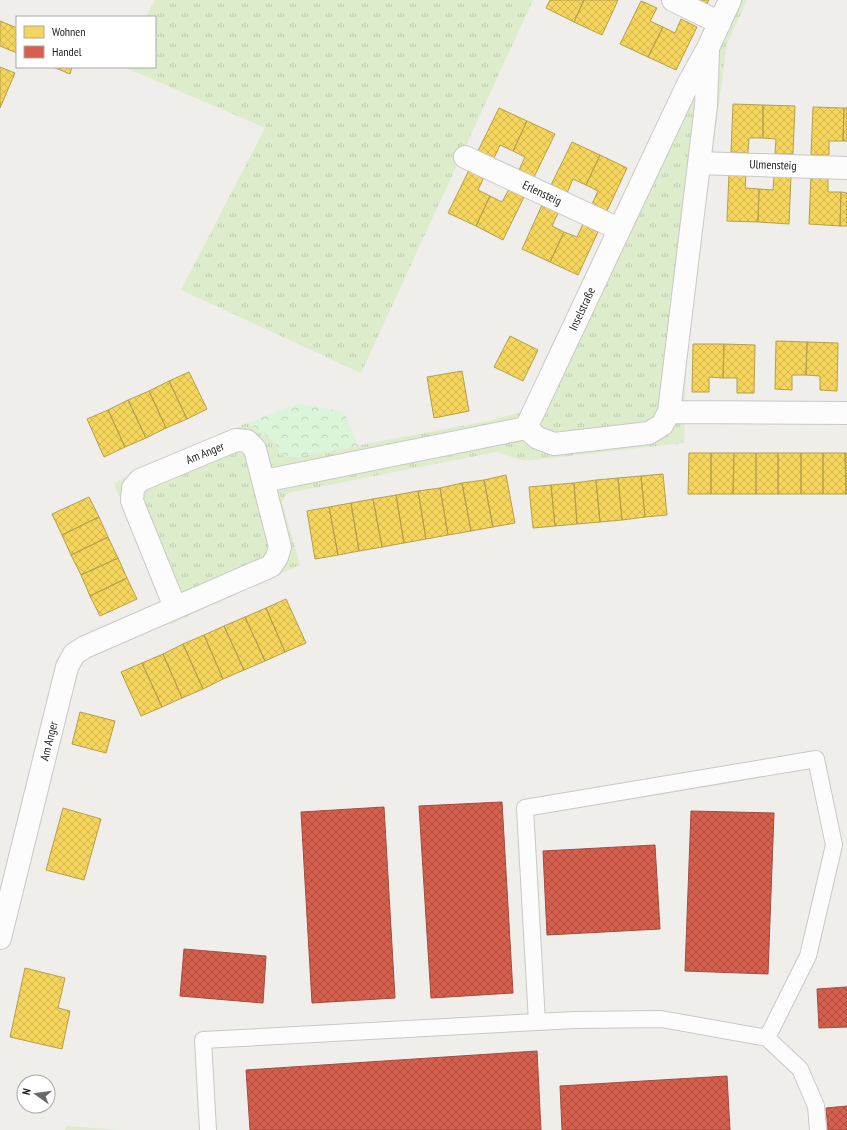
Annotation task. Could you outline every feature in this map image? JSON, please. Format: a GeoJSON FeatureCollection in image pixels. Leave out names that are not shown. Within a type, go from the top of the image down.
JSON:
{"type":"FeatureCollection","features":[{"type":"Feature","properties":{"kind":"street"},"geometry":{"type":"LineString","coordinates":[[673,0],[720,23]]}},
{"type":"Feature","properties":{"kind":"street","name":"Inselstraße"},"geometry":{"type":"LineString","coordinates":[[708,48],[706,106],[669,412],[662,425],[649,433],[554,444],[538,438],[526,428],[688,84],[708,48],[730,0]]}},
{"type":"Feature","properties":{"kind":"street","name":"Erlensteig"},"geometry":{"type":"LineString","coordinates":[[466,157],[619,229]]}},
{"type":"Feature","properties":{"kind":"street","name":"Ulmensteig"},"geometry":{"type":"LineString","coordinates":[[699,163],[847,168]]}},
{"type":"Feature","properties":{"kind":"street"},"geometry":{"type":"LineString","coordinates":[[669,412],[847,413]]}},
{"type":"Feature","properties":{"kind":"street"},"geometry":{"type":"LineString","coordinates":[[264,481],[526,428]]}},
{"type":"Feature","properties":{"kind":"street","name":"Am Anger"},"geometry":{"type":"LineString","coordinates":[[0,938],[67,667],[74,654],[85,647],[271,566],[276,557],[280,547],[256,449],[247,441],[236,440],[140,480],[133,488],[132,501],[176,607]]}},
{"type":"Feature","properties":{"kind":"lane"},"geometry":{"type":"LineString","coordinates":[[537,1022],[525,808],[816,759],[834,845],[808,956],[767,1038]]}},
{"type":"Feature","properties":{"kind":"lane"},"geometry":{"type":"LineString","coordinates":[[208,1130],[203,1040],[537,1022],[661,1019],[767,1038],[800,1069],[816,1106],[818,1130]]}},
{"type":"Feature","properties":{"kind":"green space"},"geometry":{"type":"Polygon","coordinates":[[[155,0],[533,0],[361,373],[181,290],[265,128],[126,68],[156,68],[156,16],[147,16],[155,0]]]}},
{"type":"Feature","properties":{"kind":"green space"},"geometry":{"type":"Polygon","coordinates":[[[719,0],[747,0],[727,44],[687,341],[684,443],[524,461],[496,452],[288,493],[282,502],[300,565],[171,624],[114,483],[247,423],[274,441],[281,456],[297,457],[488,421],[524,411],[719,0]]]}},
{"type":"Feature","properties":{"kind":"green space"},"geometry":{"type":"Polygon","coordinates":[[[299,403],[344,412],[358,446],[297,457],[281,456],[274,441],[247,423],[299,403]]]}},
{"type":"Feature","properties":{"kind":"green space"},"geometry":{"type":"Polygon","coordinates":[[[66,1126],[122,1130],[65,1130],[66,1126]]]}},
{"type":"Feature","properties":{"kind":"building: Wohnen"},"geometry":{"type":"Polygon","coordinates":[[[550,0],[584,0],[574,22],[546,8],[550,0]]]}},
{"type":"Feature","properties":{"kind":"building: Wohnen"},"geometry":{"type":"Polygon","coordinates":[[[584,0],[618,0],[602,35],[574,22],[584,0]]]}},
{"type":"Feature","properties":{"kind":"building: Wohnen"},"geometry":{"type":"Polygon","coordinates":[[[691,0],[709,0],[705,7],[691,0]]]}},
{"type":"Feature","properties":{"kind":"building: Wohnen"},"geometry":{"type":"Polygon","coordinates":[[[641,1],[657,8],[650,21],[663,27],[648,57],[620,44],[641,1]]]}},
{"type":"Feature","properties":{"kind":"building: Wohnen"},"geometry":{"type":"Polygon","coordinates":[[[681,19],[697,27],[676,70],[648,57],[663,27],[675,33],[681,19]]]}},
{"type":"Feature","properties":{"kind":"building: Wohnen"},"geometry":{"type":"Polygon","coordinates":[[[0,21],[16,28],[16,53],[0,46],[0,21]]]}},
{"type":"Feature","properties":{"kind":"building: Wohnen"},"geometry":{"type":"Polygon","coordinates":[[[0,67],[15,73],[0,108],[0,67]]]}},
{"type":"Feature","properties":{"kind":"building: Wohnen"},"geometry":{"type":"Polygon","coordinates":[[[55,68],[72,68],[70,74],[55,68]]]}},
{"type":"Feature","properties":{"kind":"building: Wohnen"},"geometry":{"type":"Polygon","coordinates":[[[733,104],[763,105],[763,138],[749,138],[748,153],[731,152],[733,104]]]}},
{"type":"Feature","properties":{"kind":"building: Wohnen"},"geometry":{"type":"Polygon","coordinates":[[[763,105],[795,106],[793,154],[775,154],[776,139],[763,138],[763,105]]]}},
{"type":"Feature","properties":{"kind":"building: Wohnen"},"geometry":{"type":"Polygon","coordinates":[[[813,107],[844,108],[843,141],[829,141],[829,155],[811,155],[813,107]]]}},
{"type":"Feature","properties":{"kind":"building: Wohnen"},"geometry":{"type":"Polygon","coordinates":[[[499,108],[527,121],[513,151],[500,145],[494,158],[478,151],[499,108]]]}},
{"type":"Feature","properties":{"kind":"building: Wohnen"},"geometry":{"type":"Polygon","coordinates":[[[844,108],[847,108],[847,141],[843,141],[844,108]]]}},
{"type":"Feature","properties":{"kind":"building: Wohnen"},"geometry":{"type":"Polygon","coordinates":[[[527,121],[555,134],[534,177],[519,170],[525,157],[513,151],[527,121]]]}},
{"type":"Feature","properties":{"kind":"building: Wohnen"},"geometry":{"type":"Polygon","coordinates":[[[572,142],[600,155],[586,185],[573,179],[567,193],[551,185],[572,142]]]}},
{"type":"Feature","properties":{"kind":"building: Wohnen"},"geometry":{"type":"Polygon","coordinates":[[[600,155],[627,168],[607,211],[592,204],[598,191],[586,185],[600,155]]]}},
{"type":"Feature","properties":{"kind":"building: Wohnen"},"geometry":{"type":"Polygon","coordinates":[[[469,170],[484,177],[478,190],[490,196],[476,226],[448,213],[469,170]]]}},
{"type":"Feature","properties":{"kind":"building: Wohnen"},"geometry":{"type":"Polygon","coordinates":[[[729,173],[746,174],[745,188],[759,189],[758,222],[727,221],[729,173]]]}},
{"type":"Feature","properties":{"kind":"building: Wohnen"},"geometry":{"type":"Polygon","coordinates":[[[774,175],[791,176],[789,224],[758,222],[759,189],[773,190],[774,175]]]}},
{"type":"Feature","properties":{"kind":"building: Wohnen"},"geometry":{"type":"Polygon","coordinates":[[[811,176],[828,177],[828,192],[841,192],[840,226],[809,224],[811,176]]]}},
{"type":"Feature","properties":{"kind":"building: Wohnen"},"geometry":{"type":"Polygon","coordinates":[[[509,189],[524,197],[503,240],[476,226],[490,196],[502,202],[509,189]]]}},
{"type":"Feature","properties":{"kind":"building: Wohnen"},"geometry":{"type":"Polygon","coordinates":[[[841,192],[847,193],[847,226],[840,226],[841,192]]]}},
{"type":"Feature","properties":{"kind":"building: Wohnen"},"geometry":{"type":"Polygon","coordinates":[[[542,205],[558,213],[552,226],[564,232],[550,262],[522,249],[542,205]]]}},
{"type":"Feature","properties":{"kind":"building: Wohnen"},"geometry":{"type":"Polygon","coordinates":[[[583,224],[598,232],[578,275],[550,262],[564,232],[577,237],[583,224]]]}},
{"type":"Feature","properties":{"kind":"building: Wohnen"},"geometry":{"type":"Polygon","coordinates":[[[510,336],[538,350],[523,381],[494,367],[510,336]]]}},
{"type":"Feature","properties":{"kind":"building: Wohnen"},"geometry":{"type":"Polygon","coordinates":[[[776,341],[807,342],[806,375],[792,375],[792,390],[775,389],[776,341]]]}},
{"type":"Feature","properties":{"kind":"building: Wohnen"},"geometry":{"type":"Polygon","coordinates":[[[807,342],[838,343],[837,391],[820,390],[820,376],[806,375],[807,342]]]}},
{"type":"Feature","properties":{"kind":"building: Wohnen"},"geometry":{"type":"Polygon","coordinates":[[[693,344],[724,344],[723,378],[709,377],[709,392],[692,392],[693,344]]]}},
{"type":"Feature","properties":{"kind":"building: Wohnen"},"geometry":{"type":"Polygon","coordinates":[[[724,344],[755,345],[754,393],[737,393],[737,378],[723,378],[724,344]]]}},
{"type":"Feature","properties":{"kind":"building: Wohnen"},"geometry":{"type":"Polygon","coordinates":[[[462,371],[469,411],[434,418],[427,377],[462,371]]]}},
{"type":"Feature","properties":{"kind":"building: Wohnen"},"geometry":{"type":"Polygon","coordinates":[[[189,372],[207,409],[187,419],[169,381],[189,372]]]}},
{"type":"Feature","properties":{"kind":"building: Wohnen"},"geometry":{"type":"Polygon","coordinates":[[[169,381],[187,419],[166,428],[149,391],[169,381]]]}},
{"type":"Feature","properties":{"kind":"building: Wohnen"},"geometry":{"type":"Polygon","coordinates":[[[149,391],[166,428],[146,438],[128,400],[149,391]]]}},
{"type":"Feature","properties":{"kind":"building: Wohnen"},"geometry":{"type":"Polygon","coordinates":[[[128,400],[146,438],[125,447],[108,410],[128,400]]]}},
{"type":"Feature","properties":{"kind":"building: Wohnen"},"geometry":{"type":"Polygon","coordinates":[[[108,410],[125,447],[104,457],[87,419],[108,410]]]}},
{"type":"Feature","properties":{"kind":"building: Wohnen"},"geometry":{"type":"Polygon","coordinates":[[[689,453],[711,453],[711,494],[688,494],[689,453]]]}},
{"type":"Feature","properties":{"kind":"building: Wohnen"},"geometry":{"type":"Polygon","coordinates":[[[711,453],[734,453],[733,494],[711,494],[711,453]]]}},
{"type":"Feature","properties":{"kind":"building: Wohnen"},"geometry":{"type":"Polygon","coordinates":[[[734,453],[756,453],[756,494],[733,494],[734,453]]]}},
{"type":"Feature","properties":{"kind":"building: Wohnen"},"geometry":{"type":"Polygon","coordinates":[[[756,453],[778,453],[778,494],[756,494],[756,453]]]}},
{"type":"Feature","properties":{"kind":"building: Wohnen"},"geometry":{"type":"Polygon","coordinates":[[[778,453],[801,453],[801,494],[778,494],[778,453]]]}},
{"type":"Feature","properties":{"kind":"building: Wohnen"},"geometry":{"type":"Polygon","coordinates":[[[801,453],[823,453],[823,494],[801,494],[801,453]]]}},
{"type":"Feature","properties":{"kind":"building: Wohnen"},"geometry":{"type":"Polygon","coordinates":[[[823,453],[845,453],[846,494],[823,494],[823,453]]]}},
{"type":"Feature","properties":{"kind":"building: Wohnen"},"geometry":{"type":"Polygon","coordinates":[[[845,453],[847,453],[847,494],[846,494],[845,453]]]}},
{"type":"Feature","properties":{"kind":"building: Wohnen"},"geometry":{"type":"Polygon","coordinates":[[[663,474],[667,515],[645,517],[641,476],[663,474]]]}},
{"type":"Feature","properties":{"kind":"building: Wohnen"},"geometry":{"type":"Polygon","coordinates":[[[506,475],[515,523],[493,527],[484,480],[506,475]]]}},
{"type":"Feature","properties":{"kind":"building: Wohnen"},"geometry":{"type":"Polygon","coordinates":[[[641,476],[645,517],[622,520],[618,478],[641,476]]]}},
{"type":"Feature","properties":{"kind":"building: Wohnen"},"geometry":{"type":"Polygon","coordinates":[[[618,478],[622,520],[600,522],[596,480],[618,478]]]}},
{"type":"Feature","properties":{"kind":"building: Wohnen"},"geometry":{"type":"Polygon","coordinates":[[[484,480],[493,527],[471,531],[462,483],[484,480]]]}},
{"type":"Feature","properties":{"kind":"building: Wohnen"},"geometry":{"type":"Polygon","coordinates":[[[596,480],[600,522],[577,524],[574,483],[596,480]]]}},
{"type":"Feature","properties":{"kind":"building: Wohnen"},"geometry":{"type":"Polygon","coordinates":[[[462,483],[471,531],[448,535],[440,488],[462,483]]]}},
{"type":"Feature","properties":{"kind":"building: Wohnen"},"geometry":{"type":"Polygon","coordinates":[[[574,483],[577,524],[555,526],[551,485],[574,483]]]}},
{"type":"Feature","properties":{"kind":"building: Wohnen"},"geometry":{"type":"Polygon","coordinates":[[[551,485],[555,526],[533,528],[529,487],[551,485]]]}},
{"type":"Feature","properties":{"kind":"building: Wohnen"},"geometry":{"type":"Polygon","coordinates":[[[440,488],[448,535],[426,539],[418,491],[440,488]]]}},
{"type":"Feature","properties":{"kind":"building: Wohnen"},"geometry":{"type":"Polygon","coordinates":[[[418,491],[426,539],[404,543],[396,495],[418,491]]]}},
{"type":"Feature","properties":{"kind":"building: Wohnen"},"geometry":{"type":"Polygon","coordinates":[[[396,495],[404,543],[382,547],[373,499],[396,495]]]}},
{"type":"Feature","properties":{"kind":"building: Wohnen"},"geometry":{"type":"Polygon","coordinates":[[[89,497],[99,517],[62,535],[52,514],[89,497]]]}},
{"type":"Feature","properties":{"kind":"building: Wohnen"},"geometry":{"type":"Polygon","coordinates":[[[373,499],[382,547],[359,551],[351,503],[373,499]]]}},
{"type":"Feature","properties":{"kind":"building: Wohnen"},"geometry":{"type":"Polygon","coordinates":[[[351,503],[359,551],[338,555],[329,507],[351,503]]]}},
{"type":"Feature","properties":{"kind":"building: Wohnen"},"geometry":{"type":"Polygon","coordinates":[[[329,507],[338,555],[315,559],[307,511],[329,507]]]}},
{"type":"Feature","properties":{"kind":"building: Wohnen"},"geometry":{"type":"Polygon","coordinates":[[[99,517],[108,537],[71,555],[62,535],[99,517]]]}},
{"type":"Feature","properties":{"kind":"building: Wohnen"},"geometry":{"type":"Polygon","coordinates":[[[108,537],[118,558],[81,575],[71,555],[108,537]]]}},
{"type":"Feature","properties":{"kind":"building: Wohnen"},"geometry":{"type":"Polygon","coordinates":[[[118,558],[127,578],[90,596],[81,575],[118,558]]]}},
{"type":"Feature","properties":{"kind":"building: Wohnen"},"geometry":{"type":"Polygon","coordinates":[[[127,578],[137,599],[100,616],[90,596],[127,578]]]}},
{"type":"Feature","properties":{"kind":"building: Wohnen"},"geometry":{"type":"Polygon","coordinates":[[[286,599],[306,643],[285,652],[266,608],[286,599]]]}},
{"type":"Feature","properties":{"kind":"building: Wohnen"},"geometry":{"type":"Polygon","coordinates":[[[266,608],[285,652],[265,661],[245,617],[266,608]]]}},
{"type":"Feature","properties":{"kind":"building: Wohnen"},"geometry":{"type":"Polygon","coordinates":[[[245,617],[265,661],[244,670],[224,626],[245,617]]]}},
{"type":"Feature","properties":{"kind":"building: Wohnen"},"geometry":{"type":"Polygon","coordinates":[[[224,626],[244,670],[223,679],[204,635],[224,626]]]}},
{"type":"Feature","properties":{"kind":"building: Wohnen"},"geometry":{"type":"Polygon","coordinates":[[[204,635],[223,679],[203,689],[183,644],[204,635]]]}},
{"type":"Feature","properties":{"kind":"building: Wohnen"},"geometry":{"type":"Polygon","coordinates":[[[183,644],[203,689],[182,698],[163,654],[183,644]]]}},
{"type":"Feature","properties":{"kind":"building: Wohnen"},"geometry":{"type":"Polygon","coordinates":[[[163,654],[182,698],[162,707],[142,663],[163,654]]]}},
{"type":"Feature","properties":{"kind":"building: Wohnen"},"geometry":{"type":"Polygon","coordinates":[[[142,663],[162,707],[141,716],[121,672],[142,663]]]}},
{"type":"Feature","properties":{"kind":"building: Wohnen"},"geometry":{"type":"Polygon","coordinates":[[[80,712],[115,721],[106,753],[72,744],[80,712]]]}},
{"type":"Feature","properties":{"kind":"building: Wohnen"},"geometry":{"type":"Polygon","coordinates":[[[63,808],[101,819],[84,880],[46,870],[63,808]]]}},
{"type":"Feature","properties":{"kind":"building: Wohnen"},"geometry":{"type":"Polygon","coordinates":[[[25,968],[65,978],[58,1008],[70,1011],[62,1049],[10,1037],[25,968]]]}},
{"type":"Feature","properties":{"kind":"building: Handel"},"geometry":{"type":"Polygon","coordinates":[[[502,802],[513,993],[431,998],[419,806],[502,802]]]}},
{"type":"Feature","properties":{"kind":"building: Handel"},"geometry":{"type":"Polygon","coordinates":[[[384,807],[395,998],[312,1003],[301,812],[384,807]]]}},
{"type":"Feature","properties":{"kind":"building: Handel"},"geometry":{"type":"Polygon","coordinates":[[[691,811],[774,813],[768,974],[685,971],[691,811]]]}},
{"type":"Feature","properties":{"kind":"building: Handel"},"geometry":{"type":"Polygon","coordinates":[[[655,845],[660,929],[547,935],[543,851],[655,845]]]}},
{"type":"Feature","properties":{"kind":"building: Handel"},"geometry":{"type":"Polygon","coordinates":[[[184,949],[266,956],[263,1003],[180,996],[184,949]]]}},
{"type":"Feature","properties":{"kind":"building: Handel"},"geometry":{"type":"Polygon","coordinates":[[[847,987],[847,1027],[819,1028],[817,989],[847,987]]]}},
{"type":"Feature","properties":{"kind":"building: Handel"},"geometry":{"type":"Polygon","coordinates":[[[537,1051],[541,1130],[250,1130],[246,1070],[537,1051]]]}},
{"type":"Feature","properties":{"kind":"building: Handel"},"geometry":{"type":"Polygon","coordinates":[[[727,1076],[730,1130],[562,1130],[560,1086],[727,1076]]]}},
{"type":"Feature","properties":{"kind":"building: Handel"},"geometry":{"type":"Polygon","coordinates":[[[847,1106],[847,1130],[828,1130],[826,1108],[847,1106]]]}}]}
